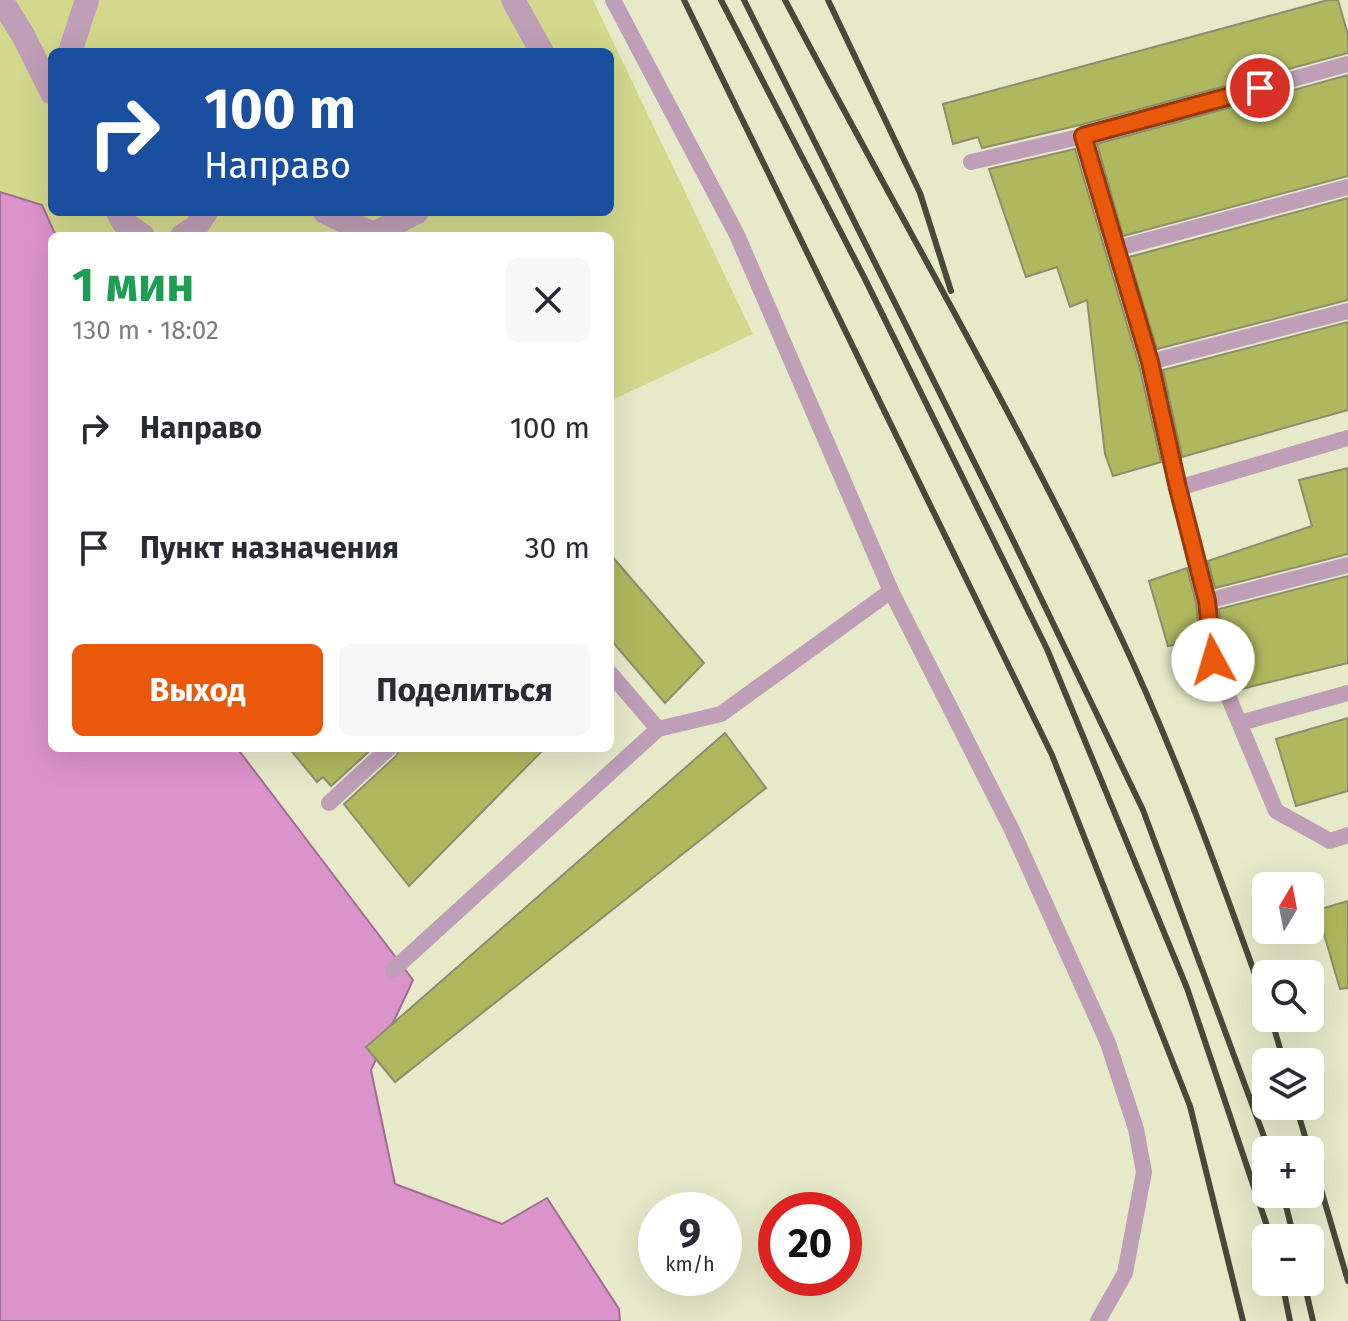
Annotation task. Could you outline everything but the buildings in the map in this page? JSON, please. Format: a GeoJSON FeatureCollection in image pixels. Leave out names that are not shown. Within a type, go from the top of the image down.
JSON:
{"type":"FeatureCollection","features":[{"type":"Feature","properties":{"kind":"street"},"geometry":{"type":"LineString","coordinates":[[1,0],[45,67]]}},
{"type":"Feature","properties":{"kind":"street"},"geometry":{"type":"LineString","coordinates":[[71,48],[87,0]]}},
{"type":"Feature","properties":{"kind":"street"},"geometry":{"type":"LineString","coordinates":[[513,0],[540,48]]}},
{"type":"Feature","properties":{"kind":"street"},"geometry":{"type":"LineString","coordinates":[[188,232],[203,216]]}},
{"type":"Feature","properties":{"kind":"street"},"geometry":{"type":"LineString","coordinates":[[334,216],[369,232]]}},
{"type":"Feature","properties":{"kind":"street"},"geometry":{"type":"LineString","coordinates":[[377,232],[409,216]]}},
{"type":"Feature","properties":{"kind":"lane"},"geometry":{"type":"LineString","coordinates":[[613,0],[737,235],[891,591],[1018,844],[1108,1043],[1136,1129],[1144,1172],[1125,1273],[1098,1321]]}},
{"type":"Feature","properties":{"kind":"lane"},"geometry":{"type":"LineString","coordinates":[[971,162],[1083,136],[1348,64]]}},
{"type":"Feature","properties":{"kind":"lane"},"geometry":{"type":"LineString","coordinates":[[1083,136],[1150,362],[1207,601],[1213,660],[1276,811],[1330,841],[1348,835]]}},
{"type":"Feature","properties":{"kind":"lane"},"geometry":{"type":"LineString","coordinates":[[1115,249],[1348,187]]}},
{"type":"Feature","properties":{"kind":"lane"},"geometry":{"type":"LineString","coordinates":[[1150,362],[1348,311]]}},
{"type":"Feature","properties":{"kind":"lane"},"geometry":{"type":"LineString","coordinates":[[1178,488],[1348,438]]}},
{"type":"Feature","properties":{"kind":"lane"},"geometry":{"type":"LineString","coordinates":[[1207,601],[1348,565]]}},
{"type":"Feature","properties":{"kind":"lane"},"geometry":{"type":"LineString","coordinates":[[393,970],[658,729],[721,714],[891,591]]}},
{"type":"Feature","properties":{"kind":"lane"},"geometry":{"type":"LineString","coordinates":[[614,678],[658,729]]}},
{"type":"Feature","properties":{"kind":"lane"},"geometry":{"type":"LineString","coordinates":[[1240,723],[1348,693]]}},
{"type":"Feature","properties":{"kind":"lane"},"geometry":{"type":"LineString","coordinates":[[329,803],[385,752]]}},
{"type":"Feature","properties":{"kind":"green space"},"geometry":{"type":"Polygon","coordinates":[[[0,0],[593,0],[753,334],[614,399],[614,232],[54,232],[41,205],[0,192],[0,0]]]}},
{"type":"Feature","properties":{"kind":"shaded area"},"geometry":{"type":"Polygon","coordinates":[[[0,192],[42,205],[54,232],[48,232],[48,752],[240,752],[413,980],[371,1070],[395,1184],[502,1224],[547,1198],[619,1309],[620,1321],[0,1321],[0,192]]]}},
{"type":"Feature","properties":{"kind":"railway"},"geometry":{"type":"LineString","coordinates":[[684,0],[1052,755],[1190,1106],[1243,1321]]}},
{"type":"Feature","properties":{"kind":"railway"},"geometry":{"type":"LineString","coordinates":[[721,0],[864,277],[1047,649],[1187,988],[1266,1224]]}},
{"type":"Feature","properties":{"kind":"railway"},"geometry":{"type":"LineString","coordinates":[[744,0],[1010,534],[1143,810],[1264,1136]]}},
{"type":"Feature","properties":{"kind":"railway"},"geometry":{"type":"LineString","coordinates":[[785,0],[998,393],[1080,552],[1179,771],[1252,966]]}},
{"type":"Feature","properties":{"kind":"railway"},"geometry":{"type":"LineString","coordinates":[[828,0],[920,193],[951,291]]}},
{"type":"Feature","properties":{"kind":"railway"},"geometry":{"type":"LineString","coordinates":[[1275,1032],[1280,1048]]}},
{"type":"Feature","properties":{"kind":"railway"},"geometry":{"type":"LineString","coordinates":[[1300,1120],[1305,1136]]}},
{"type":"Feature","properties":{"kind":"railway"},"geometry":{"type":"LineString","coordinates":[[1324,1200],[1348,1281]]}},
{"type":"Feature","properties":{"kind":"railway"},"geometry":{"type":"LineString","coordinates":[[1286,1208],[1290,1224]]}},
{"type":"Feature","properties":{"kind":"railway"},"geometry":{"type":"LineString","coordinates":[[1285,1296],[1290,1321]]}},
{"type":"Feature","properties":{"kind":"railway"},"geometry":{"type":"LineString","coordinates":[[1307,1296],[1313,1321]]}},
{"type":"Feature","properties":{"kind":"route"},"geometry":{"type":"LineString","coordinates":[[1213,660],[1207,601],[1150,362],[1083,136],[1260,88]]}}]}
